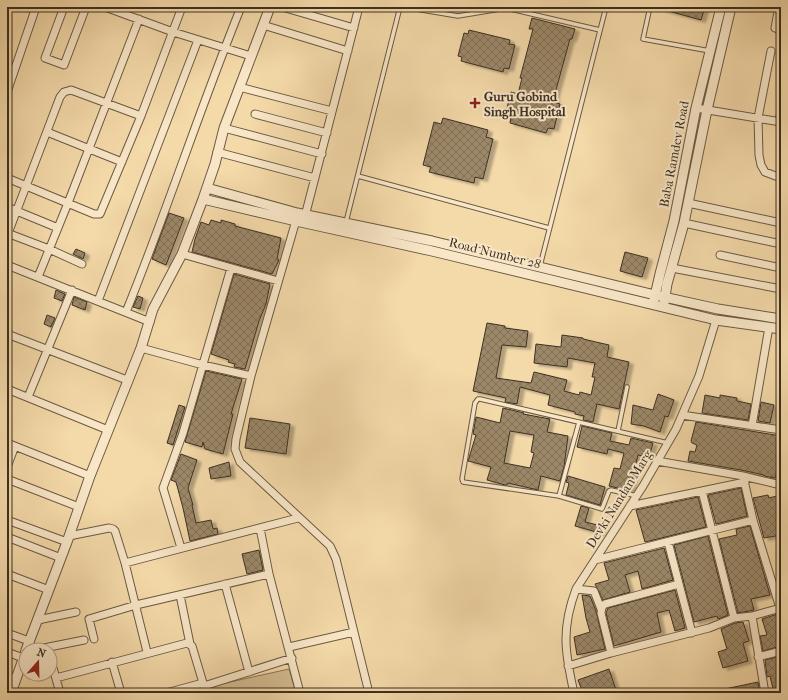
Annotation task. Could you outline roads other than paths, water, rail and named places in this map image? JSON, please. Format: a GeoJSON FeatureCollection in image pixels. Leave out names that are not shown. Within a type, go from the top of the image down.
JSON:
{"type":"FeatureCollection","features":[{"type":"Feature","properties":{"kind":"street"},"geometry":{"type":"LineString","coordinates":[[7,11],[9,7]]}},
{"type":"Feature","properties":{"kind":"street"},"geometry":{"type":"LineString","coordinates":[[7,92],[36,7]]}},
{"type":"Feature","properties":{"kind":"street"},"geometry":{"type":"LineString","coordinates":[[64,7],[45,58],[64,65],[86,7]]}},
{"type":"Feature","properties":{"kind":"street"},"geometry":{"type":"LineString","coordinates":[[105,7],[122,10],[139,19],[173,32],[251,56]]}},
{"type":"Feature","properties":{"kind":"street"},"geometry":{"type":"LineString","coordinates":[[7,178],[94,214],[100,214],[141,116],[182,7]]}},
{"type":"Feature","properties":{"kind":"street"},"geometry":{"type":"LineString","coordinates":[[126,312],[149,255],[224,48],[241,7]]}},
{"type":"Feature","properties":{"kind":"street"},"geometry":{"type":"LineString","coordinates":[[7,633],[29,641],[38,620],[90,476],[150,322],[153,309],[182,254],[203,199],[224,128],[270,7]]}},
{"type":"Feature","properties":{"kind":"street"},"geometry":{"type":"LineString","coordinates":[[282,7],[354,28]]}},
{"type":"Feature","properties":{"kind":"street"},"geometry":{"type":"LineString","coordinates":[[359,7],[315,178],[278,281],[251,376],[235,449],[240,462],[298,518],[330,546],[336,559],[369,693]]}},
{"type":"Feature","properties":{"kind":"street","name":"Baba Ramdev Road"},"geometry":{"type":"LineString","coordinates":[[654,306],[655,295],[674,221],[696,108],[721,7]]}},
{"type":"Feature","properties":{"kind":"street"},"geometry":{"type":"LineString","coordinates":[[664,308],[667,284],[684,223],[707,110],[731,7]]}},
{"type":"Feature","properties":{"kind":"street"},"geometry":{"type":"LineString","coordinates":[[779,7],[775,28],[781,30]]}},
{"type":"Feature","properties":{"kind":"street"},"geometry":{"type":"LineString","coordinates":[[38,277],[139,19]]}},
{"type":"Feature","properties":{"kind":"street"},"geometry":{"type":"LineString","coordinates":[[263,25],[348,51]]}},
{"type":"Feature","properties":{"kind":"street"},"geometry":{"type":"LineString","coordinates":[[98,301],[198,40]]}},
{"type":"Feature","properties":{"kind":"street"},"geometry":{"type":"LineString","coordinates":[[771,51],[758,118],[761,165],[765,172],[781,178]]}},
{"type":"Feature","properties":{"kind":"street"},"geometry":{"type":"LineString","coordinates":[[240,87],[332,111]]}},
{"type":"Feature","properties":{"kind":"street"},"geometry":{"type":"LineString","coordinates":[[82,264],[49,249],[7,234],[18,211],[60,97],[64,92],[71,90],[141,116]]}},
{"type":"Feature","properties":{"kind":"street"},"geometry":{"type":"LineString","coordinates":[[696,108],[780,122],[781,111]]}},
{"type":"Feature","properties":{"kind":"street"},"geometry":{"type":"LineString","coordinates":[[255,114],[327,133]]}},
{"type":"Feature","properties":{"kind":"street"},"geometry":{"type":"LineString","coordinates":[[224,128],[322,154]]}},
{"type":"Feature","properties":{"kind":"street"},"geometry":{"type":"LineString","coordinates":[[47,132],[122,162]]}},
{"type":"Feature","properties":{"kind":"street"},"geometry":{"type":"LineString","coordinates":[[217,152],[315,178]]}},
{"type":"Feature","properties":{"kind":"street","name":"Road Number 28"},"geometry":{"type":"LineString","coordinates":[[207,188],[301,218]]}},
{"type":"Feature","properties":{"kind":"street","name":"Road Number 28"},"geometry":{"type":"LineString","coordinates":[[203,199],[345,227],[432,241],[655,295],[718,309],[781,319]]}},
{"type":"Feature","properties":{"kind":"street"},"geometry":{"type":"LineString","coordinates":[[688,203],[781,223]]}},
{"type":"Feature","properties":{"kind":"street"},"geometry":{"type":"LineString","coordinates":[[7,207],[58,228]]}},
{"type":"Feature","properties":{"kind":"street"},"geometry":{"type":"LineString","coordinates":[[684,223],[781,244]]}},
{"type":"Feature","properties":{"kind":"street","name":"Road Number 28"},"geometry":{"type":"LineString","coordinates":[[345,227],[440,253],[654,306],[716,320],[781,329]]}},
{"type":"Feature","properties":{"kind":"street"},"geometry":{"type":"LineString","coordinates":[[182,254],[278,281]]}},
{"type":"Feature","properties":{"kind":"street"},"geometry":{"type":"LineString","coordinates":[[720,255],[781,268]]}},
{"type":"Feature","properties":{"kind":"street"},"geometry":{"type":"LineString","coordinates":[[7,264],[150,322]]}},
{"type":"Feature","properties":{"kind":"street"},"geometry":{"type":"LineString","coordinates":[[181,548],[163,488],[183,433],[231,268]]}},
{"type":"Feature","properties":{"kind":"street"},"geometry":{"type":"LineString","coordinates":[[672,268],[781,289]]}},
{"type":"Feature","properties":{"kind":"street"},"geometry":{"type":"LineString","coordinates":[[28,397],[72,290]]}},
{"type":"Feature","properties":{"kind":"street","name":"Devki Nandan Marg"},"geometry":{"type":"LineString","coordinates":[[574,693],[568,666],[566,629],[569,607],[576,589],[637,496],[668,443],[699,376],[716,320]]}},
{"type":"Feature","properties":{"kind":"street"},"geometry":{"type":"LineString","coordinates":[[752,426],[769,328]]}},
{"type":"Feature","properties":{"kind":"street"},"geometry":{"type":"LineString","coordinates":[[7,334],[127,380]]}},
{"type":"Feature","properties":{"kind":"street"},"geometry":{"type":"LineString","coordinates":[[140,348],[251,376]]}},
{"type":"Feature","properties":{"kind":"street"},"geometry":{"type":"LineString","coordinates":[[7,389],[108,430]]}},
{"type":"Feature","properties":{"kind":"street"},"geometry":{"type":"LineString","coordinates":[[682,415],[781,430]]}},
{"type":"Feature","properties":{"kind":"street"},"geometry":{"type":"LineString","coordinates":[[7,443],[90,476]]}},
{"type":"Feature","properties":{"kind":"street"},"geometry":{"type":"LineString","coordinates":[[7,467],[15,446]]}},
{"type":"Feature","properties":{"kind":"street"},"geometry":{"type":"LineString","coordinates":[[657,461],[780,485],[781,474]]}},
{"type":"Feature","properties":{"kind":"street"},"geometry":{"type":"LineString","coordinates":[[7,479],[79,506]]}},
{"type":"Feature","properties":{"kind":"street"},"geometry":{"type":"LineString","coordinates":[[630,506],[702,491],[744,479]]}},
{"type":"Feature","properties":{"kind":"street"},"geometry":{"type":"LineString","coordinates":[[568,666],[611,653],[709,628],[734,618],[752,616],[781,608],[754,520],[744,479]]}},
{"type":"Feature","properties":{"kind":"street"},"geometry":{"type":"LineString","coordinates":[[702,491],[734,618]]}},
{"type":"Feature","properties":{"kind":"street"},"geometry":{"type":"LineString","coordinates":[[125,563],[298,518]]}},
{"type":"Feature","properties":{"kind":"street"},"geometry":{"type":"LineString","coordinates":[[7,520],[68,539],[113,529],[115,531],[125,563],[147,652]]}},
{"type":"Feature","properties":{"kind":"street"},"geometry":{"type":"LineString","coordinates":[[595,560],[754,520]]}},
{"type":"Feature","properties":{"kind":"street"},"geometry":{"type":"LineString","coordinates":[[260,528],[269,574],[300,693]]}},
{"type":"Feature","properties":{"kind":"street"},"geometry":{"type":"LineString","coordinates":[[7,537],[61,558]]}},
{"type":"Feature","properties":{"kind":"street"},"geometry":{"type":"LineString","coordinates":[[668,542],[692,632]]}},
{"type":"Feature","properties":{"kind":"street"},"geometry":{"type":"LineString","coordinates":[[7,574],[49,590]]}},
{"type":"Feature","properties":{"kind":"street"},"geometry":{"type":"LineString","coordinates":[[94,639],[89,619],[136,605],[269,574]]}},
{"type":"Feature","properties":{"kind":"street"},"geometry":{"type":"LineString","coordinates":[[225,584],[249,672]]}},
{"type":"Feature","properties":{"kind":"street"},"geometry":{"type":"LineString","coordinates":[[601,609],[605,604],[679,584]]}},
{"type":"Feature","properties":{"kind":"street"},"geometry":{"type":"LineString","coordinates":[[576,589],[594,591],[601,609],[611,653]]}},
{"type":"Feature","properties":{"kind":"street"},"geometry":{"type":"LineString","coordinates":[[180,595],[190,644],[205,687]]}},
{"type":"Feature","properties":{"kind":"street"},"geometry":{"type":"LineString","coordinates":[[38,620],[76,612]]}},
{"type":"Feature","properties":{"kind":"street"},"geometry":{"type":"LineString","coordinates":[[752,616],[765,693]]}},
{"type":"Feature","properties":{"kind":"street"},"geometry":{"type":"LineString","coordinates":[[289,647],[354,632]]}},
{"type":"Feature","properties":{"kind":"street"},"geometry":{"type":"LineString","coordinates":[[58,645],[84,640]]}},
{"type":"Feature","properties":{"kind":"street"},"geometry":{"type":"LineString","coordinates":[[58,677],[147,652],[184,643],[190,644]]}},
{"type":"Feature","properties":{"kind":"street"},"geometry":{"type":"LineString","coordinates":[[758,657],[781,651]]}},
{"type":"Feature","properties":{"kind":"street"},"geometry":{"type":"LineString","coordinates":[[7,652],[18,653]]}},
{"type":"Feature","properties":{"kind":"street"},"geometry":{"type":"LineString","coordinates":[[166,693],[205,687],[292,658]]}},
{"type":"Feature","properties":{"kind":"street"},"geometry":{"type":"LineString","coordinates":[[112,662],[121,693]]}},
{"type":"Feature","properties":{"kind":"street"},"geometry":{"type":"LineString","coordinates":[[11,693],[18,678]]}},
{"type":"Feature","properties":{"kind":"street"},"geometry":{"type":"LineString","coordinates":[[57,682],[60,693]]}},
{"type":"Feature","properties":{"kind":"lane"},"geometry":{"type":"LineString","coordinates":[[345,227],[400,7]]}},
{"type":"Feature","properties":{"kind":"lane"},"geometry":{"type":"LineString","coordinates":[[404,7],[458,16],[506,8],[600,30]]}},
{"type":"Feature","properties":{"kind":"lane"},"geometry":{"type":"LineString","coordinates":[[539,267],[606,7]]}},
{"type":"Feature","properties":{"kind":"lane"},"geometry":{"type":"LineString","coordinates":[[650,7],[643,39],[710,51]]}},
{"type":"Feature","properties":{"kind":"lane"},"geometry":{"type":"LineString","coordinates":[[358,176],[549,228]]}},
{"type":"Feature","properties":{"kind":"lane"},"geometry":{"type":"LineString","coordinates":[[618,431],[627,387]]}},
{"type":"Feature","properties":{"kind":"lane"},"geometry":{"type":"LineString","coordinates":[[637,496],[611,490],[609,491],[602,509],[560,496],[463,482],[462,480],[478,399],[668,443]]}},
{"type":"Feature","properties":{"kind":"lane"},"geometry":{"type":"LineString","coordinates":[[560,496],[579,422]]}},
{"type":"Feature","properties":{"kind":"lane"},"geometry":{"type":"LineString","coordinates":[[7,675],[18,674]]}},
{"type":"Feature","properties":{"kind":"place","name":"Guru Gobind Singh Hospital"},"geometry":{"type":"Point","coordinates":[475,103]}}]}
